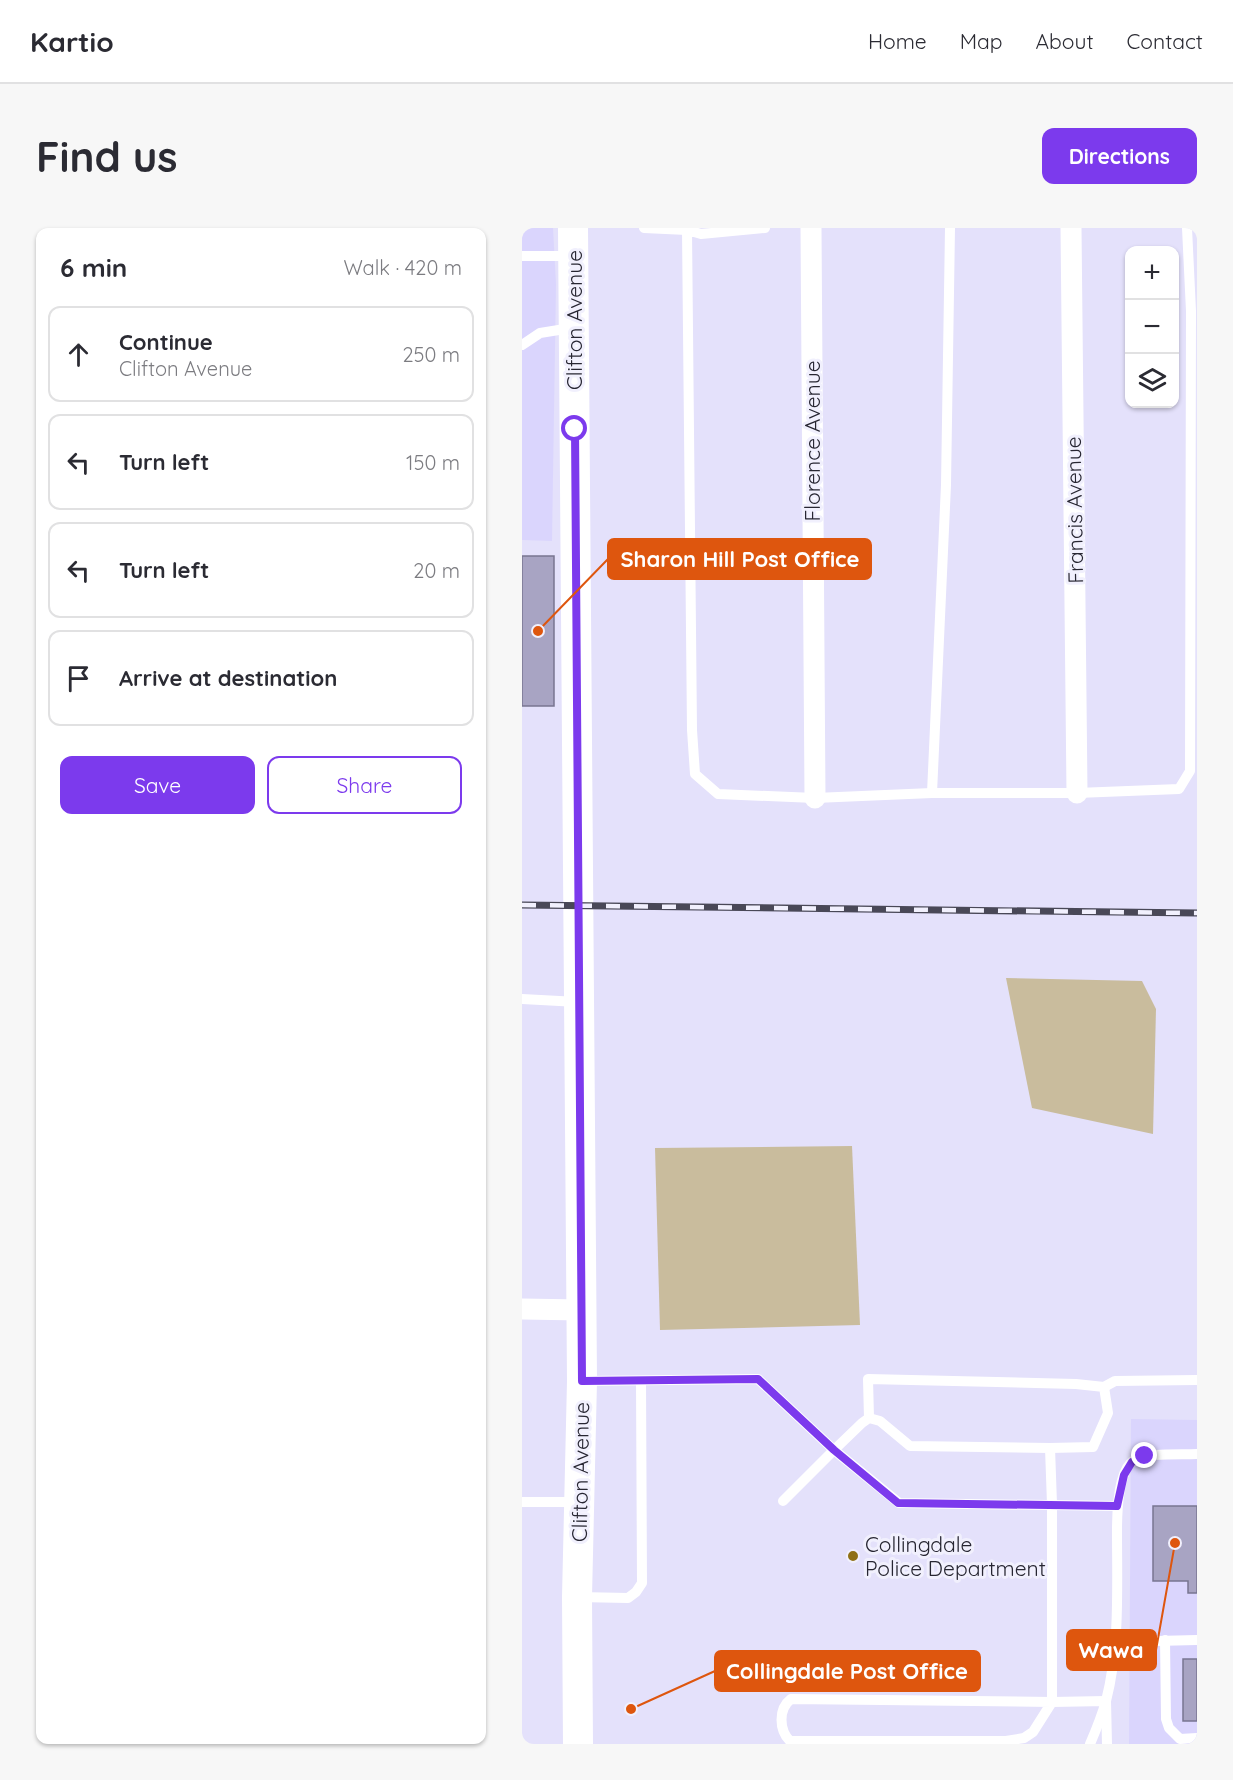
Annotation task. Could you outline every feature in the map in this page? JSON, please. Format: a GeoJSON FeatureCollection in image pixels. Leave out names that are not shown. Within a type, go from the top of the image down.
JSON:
{"type":"FeatureCollection","features":[{"type":"Feature","properties":{"kind":"street","name":"Florence Avenue"},"geometry":{"type":"LineString","coordinates":[[811,228],[815,798]]}},
{"type":"Feature","properties":{"kind":"street","name":"Francis Avenue"},"geometry":{"type":"LineString","coordinates":[[1071,228],[1077,793]]}},
{"type":"Feature","properties":{"kind":"street","name":"Clifton Avenue"},"geometry":{"type":"LineString","coordinates":[[573,242],[582,1381],[577,1597],[578,1744]]}},
{"type":"Feature","properties":{"kind":"street"},"geometry":{"type":"LineString","coordinates":[[522,1309],[580,1310]]}},
{"type":"Feature","properties":{"kind":"lane"},"geometry":{"type":"LineString","coordinates":[[644,228],[687,230],[701,234],[765,228]]}},
{"type":"Feature","properties":{"kind":"lane"},"geometry":{"type":"LineString","coordinates":[[932,793],[946,485],[950,228]]}},
{"type":"Feature","properties":{"kind":"lane"},"geometry":{"type":"LineString","coordinates":[[687,230],[694,774],[718,794],[815,798],[932,793],[1077,793],[1179,789],[1190,771],[1191,323],[1187,228]]}},
{"type":"Feature","properties":{"kind":"lane"},"geometry":{"type":"LineString","coordinates":[[522,256],[573,242]]}},
{"type":"Feature","properties":{"kind":"lane"},"geometry":{"type":"LineString","coordinates":[[522,345],[540,333],[574,328]]}},
{"type":"Feature","properties":{"kind":"lane"},"geometry":{"type":"LineString","coordinates":[[522,999],[578,1002]]}},
{"type":"Feature","properties":{"kind":"lane"},"geometry":{"type":"LineString","coordinates":[[582,1381],[758,1379],[834,1450],[898,1503],[1117,1506]]}},
{"type":"Feature","properties":{"kind":"lane"},"geometry":{"type":"LineString","coordinates":[[869,1418],[868,1379],[1076,1384],[1104,1387],[1115,1381],[1197,1380]]}},
{"type":"Feature","properties":{"kind":"lane"},"geometry":{"type":"LineString","coordinates":[[577,1597],[628,1598],[642,1583],[641,1381]]}},
{"type":"Feature","properties":{"kind":"lane"},"geometry":{"type":"LineString","coordinates":[[783,1502],[861,1423],[869,1418],[880,1421],[910,1446],[1050,1449],[1093,1447],[1108,1413],[1104,1387]]}},
{"type":"Feature","properties":{"kind":"lane"},"geometry":{"type":"LineString","coordinates":[[1050,1449],[1052,1702],[1033,1732],[1024,1738],[1006,1741],[790,1741],[784,1732],[782,1709],[784,1704],[791,1699],[1052,1702],[1106,1701]]}},
{"type":"Feature","properties":{"kind":"lane"},"geometry":{"type":"LineString","coordinates":[[1107,1744],[1106,1701],[1118,1616],[1117,1506],[1124,1475],[1132,1462],[1145,1456],[1197,1454]]}},
{"type":"Feature","properties":{"kind":"lane"},"geometry":{"type":"LineString","coordinates":[[522,1502],[579,1503]]}},
{"type":"Feature","properties":{"kind":"lane"},"geometry":{"type":"LineString","coordinates":[[1165,1640],[1165,1702],[1169,1728],[1180,1739],[1197,1738]]}},
{"type":"Feature","properties":{"kind":"lane"},"geometry":{"type":"LineString","coordinates":[[1115,1642],[1197,1640]]}},
{"type":"Feature","properties":{"kind":"lane"},"geometry":{"type":"LineString","coordinates":[[1090,1744],[1106,1701]]}},
{"type":"Feature","properties":{"kind":"shaded area"},"geometry":{"type":"Polygon","coordinates":[[[522,228],[553,228],[556,284],[552,541],[522,540],[522,228]]]}},
{"type":"Feature","properties":{"kind":"shaded area"},"geometry":{"type":"Polygon","coordinates":[[[1006,978],[1142,981],[1156,1009],[1153,1134],[1032,1108],[1006,978]]]}},
{"type":"Feature","properties":{"kind":"shaded area"},"geometry":{"type":"Polygon","coordinates":[[[852,1146],[860,1325],[660,1330],[655,1148],[852,1146]]]}},
{"type":"Feature","properties":{"kind":"shaded area"},"geometry":{"type":"Polygon","coordinates":[[[1131,1419],[1197,1420],[1197,1744],[1129,1744],[1131,1419]]]}},
{"type":"Feature","properties":{"kind":"building"},"geometry":{"type":"Polygon","coordinates":[[[522,556],[554,556],[554,706],[522,706],[522,556]]]}},
{"type":"Feature","properties":{"kind":"building"},"geometry":{"type":"Polygon","coordinates":[[[1153,1506],[1197,1506],[1197,1593],[1188,1593],[1188,1581],[1153,1581],[1153,1506]]]}},
{"type":"Feature","properties":{"kind":"building"},"geometry":{"type":"Polygon","coordinates":[[[1183,1659],[1197,1659],[1197,1721],[1183,1721],[1183,1659]]]}},
{"type":"Feature","properties":{"kind":"railway"},"geometry":{"type":"LineString","coordinates":[[522,905],[1197,913]]}},
{"type":"Feature","properties":{"kind":"place","name":"Sharon Hill Post Office"},"geometry":{"type":"Point","coordinates":[538,631]}},
{"type":"Feature","properties":{"kind":"place","name":"Wawa"},"geometry":{"type":"Point","coordinates":[1175,1543]}},
{"type":"Feature","properties":{"kind":"place","name":"Collingdale Police Department"},"geometry":{"type":"Point","coordinates":[853,1556]}},
{"type":"Feature","properties":{"kind":"place","name":"Collingdale Post Office"},"geometry":{"type":"Point","coordinates":[631,1709]}},
{"type":"Feature","properties":{"kind":"route"},"geometry":{"type":"LineString","coordinates":[[575,429],[582,1381],[758,1379],[834,1450],[898,1503],[1117,1506],[1124,1475],[1132,1462],[1145,1456]]}}]}
